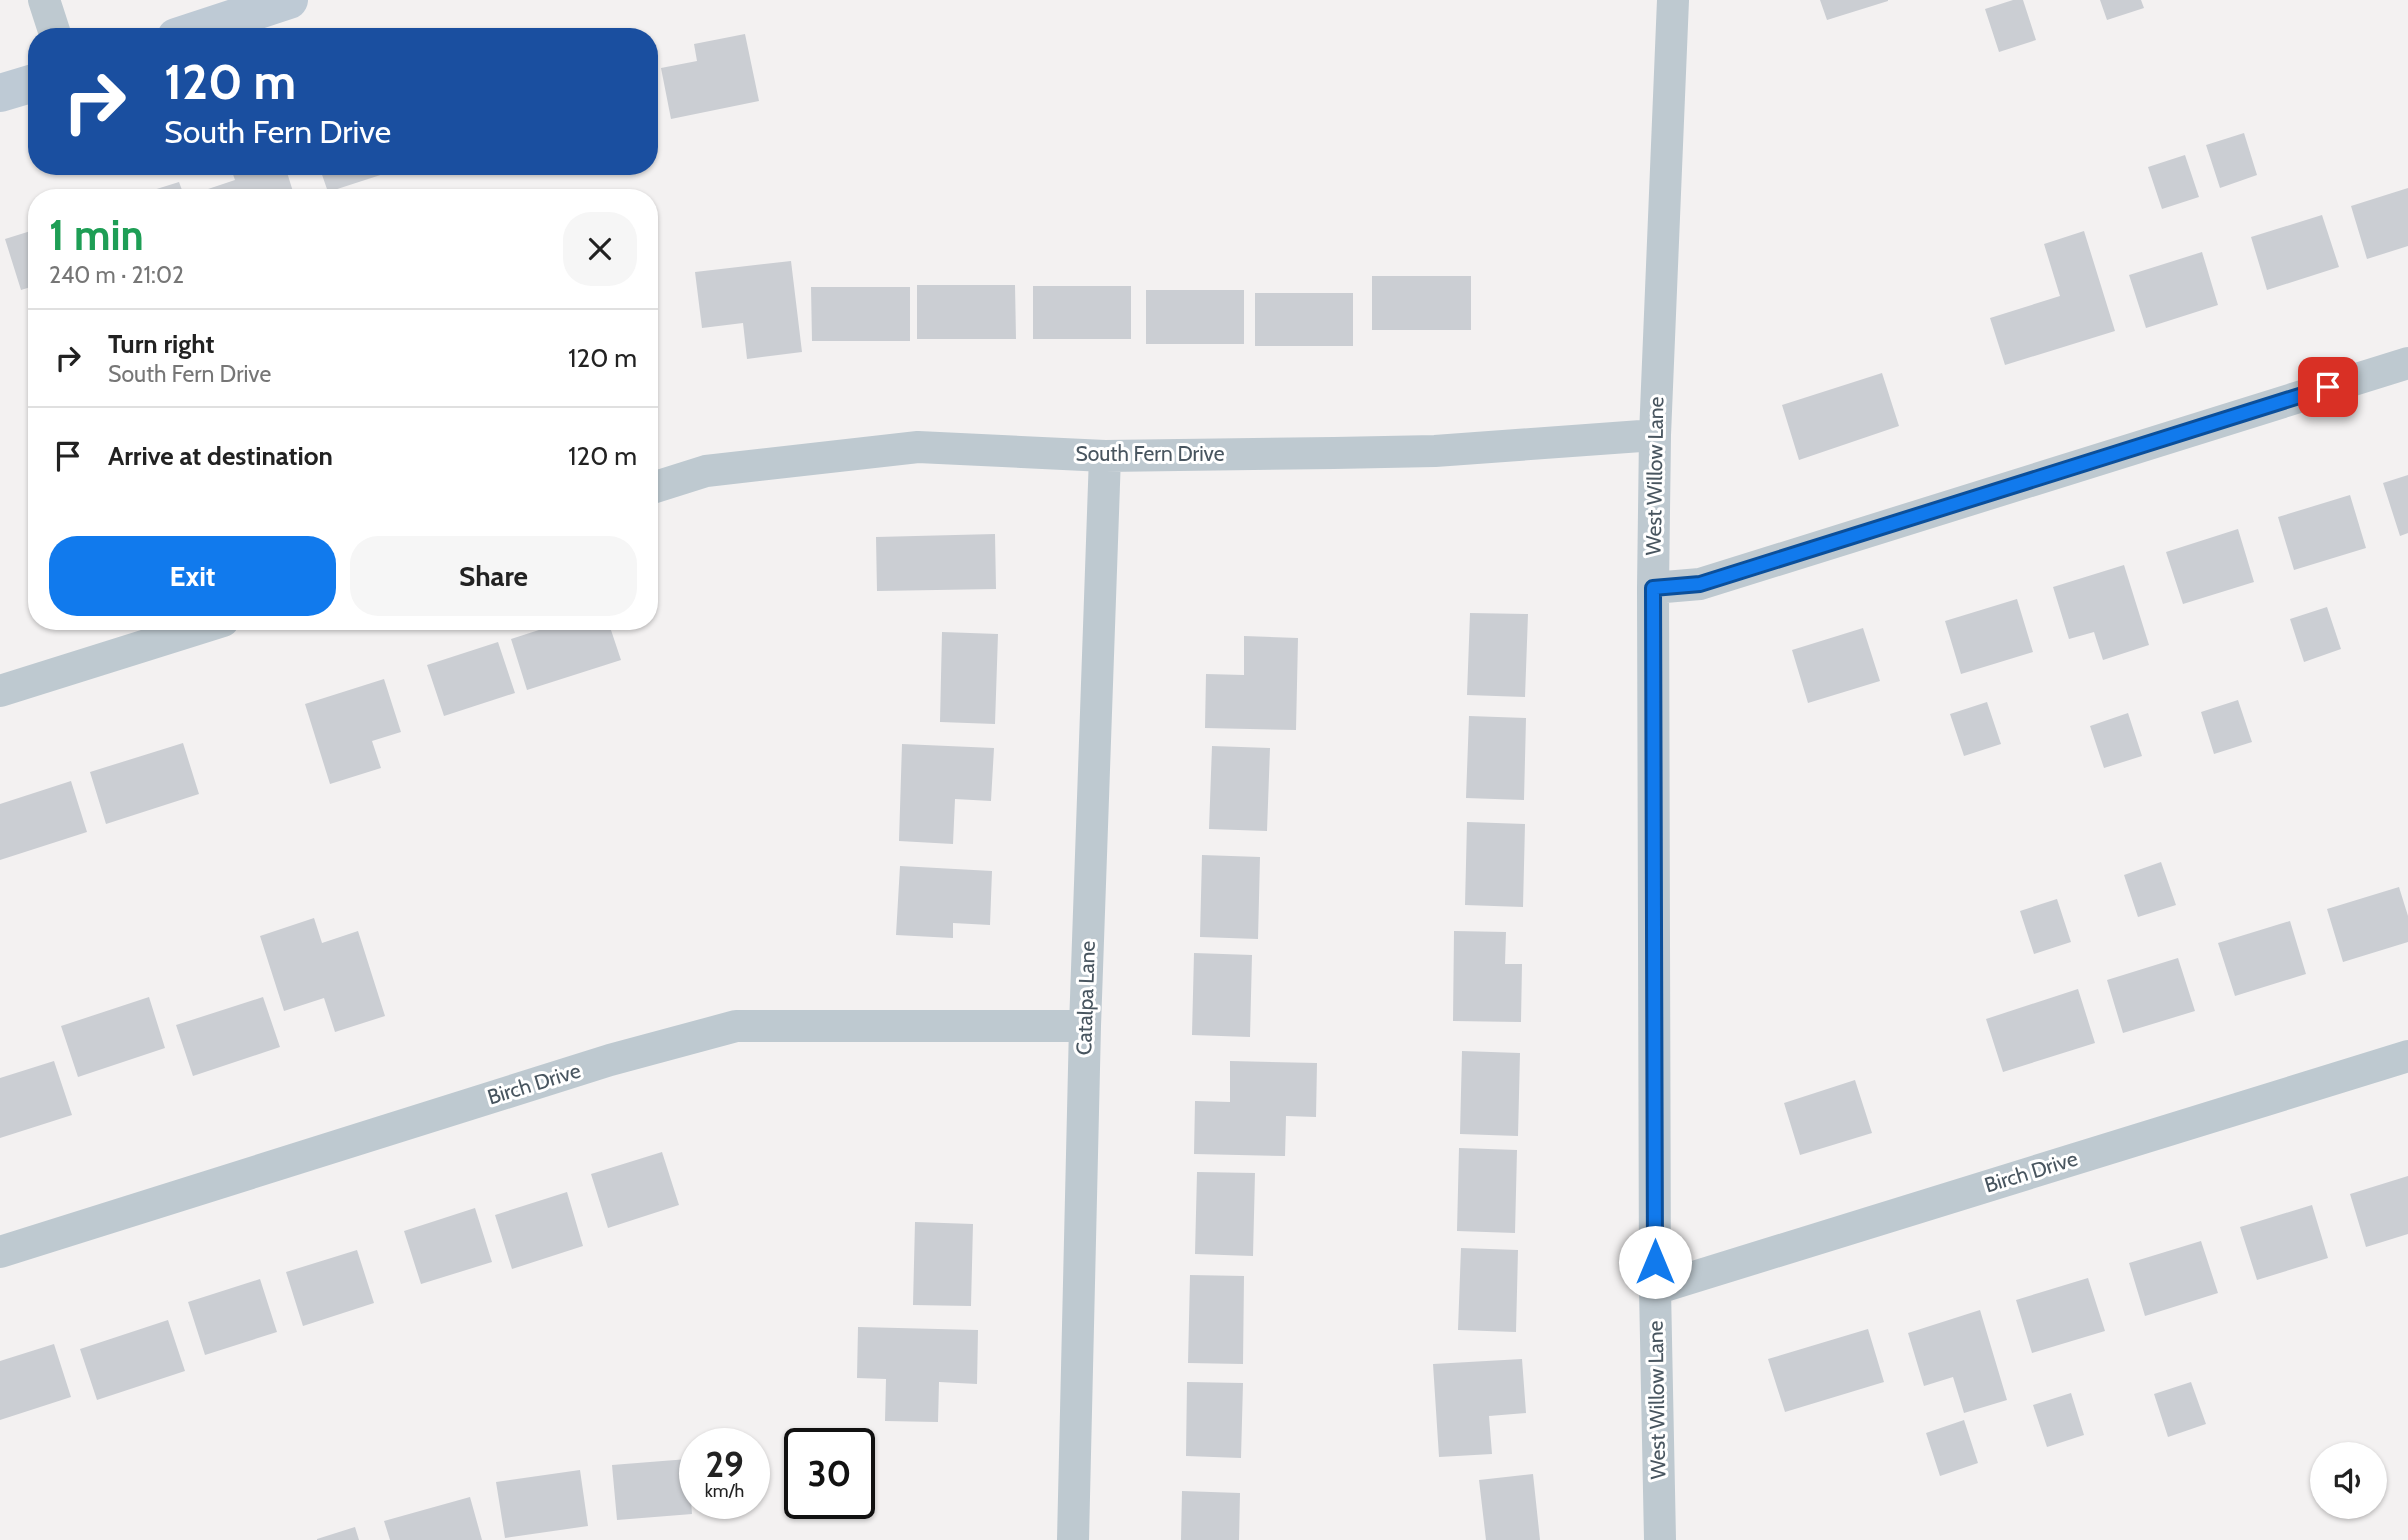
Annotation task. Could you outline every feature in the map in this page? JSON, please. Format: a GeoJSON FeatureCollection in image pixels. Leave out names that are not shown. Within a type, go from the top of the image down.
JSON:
{"type":"FeatureCollection","features":[{"type":"Feature","properties":{"kind":"main road"},"geometry":{"type":"LineString","coordinates":[[203,28],[289,0]]}},
{"type":"Feature","properties":{"kind":"main road"},"geometry":{"type":"LineString","coordinates":[[0,93],[28,85]]}},
{"type":"Feature","properties":{"kind":"street"},"geometry":{"type":"LineString","coordinates":[[44,0],[53,28]]}},
{"type":"Feature","properties":{"kind":"street","name":"West Willow Lane"},"geometry":{"type":"LineString","coordinates":[[1660,1540],[1655,1289],[1653,588],[1655,435],[1673,0]]}},
{"type":"Feature","properties":{"kind":"street"},"geometry":{"type":"LineString","coordinates":[[1653,588],[1700,584],[2408,363]]}},
{"type":"Feature","properties":{"kind":"street","name":"South Fern Drive"},"geometry":{"type":"LineString","coordinates":[[658,486],[706,471],[918,447],[1105,456],[1435,451],[1655,435]]}},
{"type":"Feature","properties":{"kind":"street","name":"Catalpa Lane"},"geometry":{"type":"LineString","coordinates":[[1073,1540],[1085,1027],[1105,456]]}},
{"type":"Feature","properties":{"kind":"street"},"geometry":{"type":"LineString","coordinates":[[0,691],[194,630]]}},
{"type":"Feature","properties":{"kind":"street","name":"Birch Drive"},"geometry":{"type":"LineString","coordinates":[[0,1252],[611,1060],[736,1026],[1085,1027]]}},
{"type":"Feature","properties":{"kind":"street","name":"Birch Drive"},"geometry":{"type":"LineString","coordinates":[[1655,1289],[2408,1056]]}},
{"type":"Feature","properties":{"kind":"building"},"geometry":{"type":"Polygon","coordinates":[[[1820,0],[1888,0],[1888,1],[1827,20],[1820,0]]]}},
{"type":"Feature","properties":{"kind":"building"},"geometry":{"type":"Polygon","coordinates":[[[2013,0],[2023,0],[2036,40],[1999,52],[1985,9],[2013,0]]]}},
{"type":"Feature","properties":{"kind":"building"},"geometry":{"type":"Polygon","coordinates":[[[2100,0],[2141,0],[2144,8],[2107,20],[2100,0]]]}},
{"type":"Feature","properties":{"kind":"building"},"geometry":{"type":"Polygon","coordinates":[[[745,34],[759,101],[671,119],[661,68],[697,61],[694,44],[745,34]]]}},
{"type":"Feature","properties":{"kind":"building"},"geometry":{"type":"Polygon","coordinates":[[[2244,133],[2257,175],[2220,188],[2206,145],[2244,133]]]}},
{"type":"Feature","properties":{"kind":"building"},"geometry":{"type":"Polygon","coordinates":[[[2185,155],[2199,197],[2162,209],[2148,167],[2185,155]]]}},
{"type":"Feature","properties":{"kind":"building"},"geometry":{"type":"Polygon","coordinates":[[[233,175],[288,175],[292,189],[208,189],[235,180],[233,175]]]}},
{"type":"Feature","properties":{"kind":"building"},"geometry":{"type":"Polygon","coordinates":[[[322,175],[380,175],[337,189],[327,189],[322,175]]]}},
{"type":"Feature","properties":{"kind":"building"},"geometry":{"type":"Polygon","coordinates":[[[179,182],[182,189],[157,189],[179,182]]]}},
{"type":"Feature","properties":{"kind":"building"},"geometry":{"type":"Polygon","coordinates":[[[2408,188],[2408,246],[2367,259],[2351,206],[2408,188]]]}},
{"type":"Feature","properties":{"kind":"building"},"geometry":{"type":"Polygon","coordinates":[[[2322,215],[2339,267],[2267,290],[2251,237],[2322,215]]]}},
{"type":"Feature","properties":{"kind":"building"},"geometry":{"type":"Polygon","coordinates":[[[2084,231],[2115,331],[2005,365],[1990,318],[2060,296],[2044,244],[2084,231]]]}},
{"type":"Feature","properties":{"kind":"building"},"geometry":{"type":"Polygon","coordinates":[[[28,232],[28,288],[21,290],[5,239],[28,232]]]}},
{"type":"Feature","properties":{"kind":"building"},"geometry":{"type":"Polygon","coordinates":[[[2202,252],[2218,305],[2146,328],[2129,275],[2202,252]]]}},
{"type":"Feature","properties":{"kind":"building"},"geometry":{"type":"Polygon","coordinates":[[[791,261],[802,352],[747,359],[743,323],[702,328],[695,272],[791,261]]]}},
{"type":"Feature","properties":{"kind":"building"},"geometry":{"type":"Polygon","coordinates":[[[1372,276],[1471,276],[1471,330],[1372,330],[1372,276]]]}},
{"type":"Feature","properties":{"kind":"building"},"geometry":{"type":"Polygon","coordinates":[[[917,285],[1015,285],[1016,339],[917,339],[917,285]]]}},
{"type":"Feature","properties":{"kind":"building"},"geometry":{"type":"Polygon","coordinates":[[[1033,286],[1131,286],[1131,339],[1033,339],[1033,286]]]}},
{"type":"Feature","properties":{"kind":"building"},"geometry":{"type":"Polygon","coordinates":[[[811,287],[910,287],[910,341],[812,341],[811,287]]]}},
{"type":"Feature","properties":{"kind":"building"},"geometry":{"type":"Polygon","coordinates":[[[1146,290],[1244,290],[1244,344],[1146,344],[1146,290]]]}},
{"type":"Feature","properties":{"kind":"building"},"geometry":{"type":"Polygon","coordinates":[[[1255,293],[1353,293],[1353,346],[1255,346],[1255,293]]]}},
{"type":"Feature","properties":{"kind":"building"},"geometry":{"type":"Polygon","coordinates":[[[1882,373],[1899,426],[1799,460],[1782,405],[1882,373]]]}},
{"type":"Feature","properties":{"kind":"building"},"geometry":{"type":"Polygon","coordinates":[[[2408,475],[2408,533],[2400,536],[2383,483],[2408,475]]]}},
{"type":"Feature","properties":{"kind":"building"},"geometry":{"type":"Polygon","coordinates":[[[2350,495],[2366,548],[2294,570],[2278,517],[2350,495]]]}},
{"type":"Feature","properties":{"kind":"building"},"geometry":{"type":"Polygon","coordinates":[[[2238,529],[2254,582],[2183,604],[2166,552],[2238,529]]]}},
{"type":"Feature","properties":{"kind":"building"},"geometry":{"type":"Polygon","coordinates":[[[995,534],[996,589],[877,591],[876,537],[995,534]]]}},
{"type":"Feature","properties":{"kind":"building"},"geometry":{"type":"Polygon","coordinates":[[[2124,565],[2149,645],[2103,660],[2094,632],[2069,639],[2053,587],[2124,565]]]}},
{"type":"Feature","properties":{"kind":"building"},"geometry":{"type":"Polygon","coordinates":[[[2017,599],[2033,652],[1961,674],[1945,621],[2017,599]]]}},
{"type":"Feature","properties":{"kind":"building"},"geometry":{"type":"Polygon","coordinates":[[[2327,607],[2341,649],[2304,662],[2290,619],[2327,607]]]}},
{"type":"Feature","properties":{"kind":"building"},"geometry":{"type":"Polygon","coordinates":[[[1470,613],[1528,614],[1525,697],[1467,695],[1470,613]]]}},
{"type":"Feature","properties":{"kind":"building"},"geometry":{"type":"Polygon","coordinates":[[[1863,628],[1880,681],[1808,703],[1792,650],[1863,628]]]}},
{"type":"Feature","properties":{"kind":"building"},"geometry":{"type":"Polygon","coordinates":[[[539,630],[611,630],[621,660],[527,690],[511,639],[539,630]]]}},
{"type":"Feature","properties":{"kind":"building"},"geometry":{"type":"Polygon","coordinates":[[[942,632],[998,634],[995,724],[940,722],[942,632]]]}},
{"type":"Feature","properties":{"kind":"building"},"geometry":{"type":"Polygon","coordinates":[[[1244,636],[1298,638],[1296,730],[1205,728],[1206,674],[1244,675],[1244,636]]]}},
{"type":"Feature","properties":{"kind":"building"},"geometry":{"type":"Polygon","coordinates":[[[498,642],[515,693],[444,716],[427,665],[498,642]]]}},
{"type":"Feature","properties":{"kind":"building"},"geometry":{"type":"Polygon","coordinates":[[[384,679],[401,732],[372,741],[381,768],[330,784],[305,704],[384,679]]]}},
{"type":"Feature","properties":{"kind":"building"},"geometry":{"type":"Polygon","coordinates":[[[2238,700],[2252,742],[2214,754],[2201,712],[2238,700]]]}},
{"type":"Feature","properties":{"kind":"building"},"geometry":{"type":"Polygon","coordinates":[[[1987,702],[2001,744],[1964,756],[1950,714],[1987,702]]]}},
{"type":"Feature","properties":{"kind":"building"},"geometry":{"type":"Polygon","coordinates":[[[2128,713],[2142,756],[2104,768],[2090,726],[2128,713]]]}},
{"type":"Feature","properties":{"kind":"building"},"geometry":{"type":"Polygon","coordinates":[[[1469,716],[1526,718],[1524,800],[1466,798],[1469,716]]]}},
{"type":"Feature","properties":{"kind":"building"},"geometry":{"type":"Polygon","coordinates":[[[183,743],[199,794],[106,824],[90,772],[183,743]]]}},
{"type":"Feature","properties":{"kind":"building"},"geometry":{"type":"Polygon","coordinates":[[[902,744],[994,748],[991,801],[955,799],[953,844],[899,841],[902,744]]]}},
{"type":"Feature","properties":{"kind":"building"},"geometry":{"type":"Polygon","coordinates":[[[1212,746],[1270,748],[1267,831],[1209,829],[1212,746]]]}},
{"type":"Feature","properties":{"kind":"building"},"geometry":{"type":"Polygon","coordinates":[[[71,781],[87,832],[0,860],[0,804],[71,781]]]}},
{"type":"Feature","properties":{"kind":"building"},"geometry":{"type":"Polygon","coordinates":[[[1467,822],[1525,824],[1523,907],[1465,905],[1467,822]]]}},
{"type":"Feature","properties":{"kind":"building"},"geometry":{"type":"Polygon","coordinates":[[[1202,855],[1260,857],[1258,939],[1200,937],[1202,855]]]}},
{"type":"Feature","properties":{"kind":"building"},"geometry":{"type":"Polygon","coordinates":[[[2161,862],[2176,905],[2138,917],[2124,875],[2161,862]]]}},
{"type":"Feature","properties":{"kind":"building"},"geometry":{"type":"Polygon","coordinates":[[[900,866],[992,871],[990,925],[953,923],[953,938],[896,935],[900,866]]]}},
{"type":"Feature","properties":{"kind":"building"},"geometry":{"type":"Polygon","coordinates":[[[2399,887],[2408,916],[2408,942],[2343,962],[2327,909],[2399,887]]]}},
{"type":"Feature","properties":{"kind":"building"},"geometry":{"type":"Polygon","coordinates":[[[2057,899],[2071,942],[2034,954],[2020,911],[2057,899]]]}},
{"type":"Feature","properties":{"kind":"building"},"geometry":{"type":"Polygon","coordinates":[[[314,918],[322,943],[358,931],[385,1016],[335,1032],[324,998],[284,1011],[260,936],[314,918]]]}},
{"type":"Feature","properties":{"kind":"building"},"geometry":{"type":"Polygon","coordinates":[[[2290,921],[2306,974],[2235,996],[2218,943],[2290,921]]]}},
{"type":"Feature","properties":{"kind":"building"},"geometry":{"type":"Polygon","coordinates":[[[1454,931],[1506,932],[1505,964],[1522,964],[1521,1022],[1453,1021],[1454,931]]]}},
{"type":"Feature","properties":{"kind":"building"},"geometry":{"type":"Polygon","coordinates":[[[1194,953],[1252,955],[1250,1037],[1192,1035],[1194,953]]]}},
{"type":"Feature","properties":{"kind":"building"},"geometry":{"type":"Polygon","coordinates":[[[2178,958],[2195,1011],[2123,1033],[2107,980],[2178,958]]]}},
{"type":"Feature","properties":{"kind":"building"},"geometry":{"type":"Polygon","coordinates":[[[2078,989],[2095,1043],[2003,1072],[1986,1019],[2078,989]]]}},
{"type":"Feature","properties":{"kind":"building"},"geometry":{"type":"Polygon","coordinates":[[[149,997],[165,1048],[78,1077],[61,1026],[149,997]]]}},
{"type":"Feature","properties":{"kind":"building"},"geometry":{"type":"Polygon","coordinates":[[[263,997],[280,1047],[193,1076],[176,1025],[263,997]]]}},
{"type":"Feature","properties":{"kind":"building"},"geometry":{"type":"Polygon","coordinates":[[[1462,1051],[1520,1053],[1518,1136],[1460,1134],[1462,1051]]]}},
{"type":"Feature","properties":{"kind":"building"},"geometry":{"type":"Polygon","coordinates":[[[54,1061],[72,1115],[0,1138],[0,1078],[54,1061]]]}},
{"type":"Feature","properties":{"kind":"building"},"geometry":{"type":"Polygon","coordinates":[[[1230,1061],[1317,1063],[1316,1117],[1286,1116],[1285,1156],[1194,1154],[1195,1101],[1230,1102],[1230,1061]]]}},
{"type":"Feature","properties":{"kind":"building"},"geometry":{"type":"Polygon","coordinates":[[[1855,1080],[1872,1133],[1800,1155],[1784,1103],[1855,1080]]]}},
{"type":"Feature","properties":{"kind":"building"},"geometry":{"type":"Polygon","coordinates":[[[1459,1148],[1517,1150],[1515,1233],[1457,1231],[1459,1148]]]}},
{"type":"Feature","properties":{"kind":"building"},"geometry":{"type":"Polygon","coordinates":[[[662,1152],[679,1205],[608,1228],[591,1174],[662,1152]]]}},
{"type":"Feature","properties":{"kind":"building"},"geometry":{"type":"Polygon","coordinates":[[[1197,1172],[1255,1173],[1253,1256],[1195,1254],[1197,1172]]]}},
{"type":"Feature","properties":{"kind":"building"},"geometry":{"type":"Polygon","coordinates":[[[2408,1176],[2408,1234],[2366,1247],[2350,1194],[2408,1176]]]}},
{"type":"Feature","properties":{"kind":"building"},"geometry":{"type":"Polygon","coordinates":[[[567,1192],[583,1246],[512,1269],[495,1215],[567,1192]]]}},
{"type":"Feature","properties":{"kind":"building"},"geometry":{"type":"Polygon","coordinates":[[[2312,1205],[2328,1258],[2257,1280],[2240,1227],[2312,1205]]]}},
{"type":"Feature","properties":{"kind":"building"},"geometry":{"type":"Polygon","coordinates":[[[475,1208],[492,1262],[421,1284],[404,1231],[475,1208]]]}},
{"type":"Feature","properties":{"kind":"building"},"geometry":{"type":"Polygon","coordinates":[[[915,1222],[973,1224],[971,1306],[913,1305],[915,1222]]]}},
{"type":"Feature","properties":{"kind":"building"},"geometry":{"type":"Polygon","coordinates":[[[2201,1241],[2218,1293],[2145,1316],[2129,1263],[2201,1241]]]}},
{"type":"Feature","properties":{"kind":"building"},"geometry":{"type":"Polygon","coordinates":[[[1461,1248],[1518,1250],[1516,1332],[1458,1330],[1461,1248]]]}},
{"type":"Feature","properties":{"kind":"building"},"geometry":{"type":"Polygon","coordinates":[[[357,1250],[374,1303],[303,1326],[286,1272],[357,1250]]]}},
{"type":"Feature","properties":{"kind":"building"},"geometry":{"type":"Polygon","coordinates":[[[1190,1275],[1244,1276],[1243,1364],[1188,1363],[1190,1275]]]}},
{"type":"Feature","properties":{"kind":"building"},"geometry":{"type":"Polygon","coordinates":[[[2088,1278],[2105,1331],[2032,1353],[2016,1300],[2088,1278]]]}},
{"type":"Feature","properties":{"kind":"building"},"geometry":{"type":"Polygon","coordinates":[[[260,1279],[277,1332],[205,1355],[188,1302],[260,1279]]]}},
{"type":"Feature","properties":{"kind":"building"},"geometry":{"type":"Polygon","coordinates":[[[1980,1310],[2007,1400],[1964,1413],[1953,1377],[1924,1386],[1908,1333],[1980,1310]]]}},
{"type":"Feature","properties":{"kind":"building"},"geometry":{"type":"Polygon","coordinates":[[[168,1320],[185,1371],[97,1400],[80,1349],[168,1320]]]}},
{"type":"Feature","properties":{"kind":"building"},"geometry":{"type":"Polygon","coordinates":[[[858,1327],[978,1330],[977,1384],[939,1382],[938,1422],[885,1421],[886,1379],[857,1378],[858,1327]]]}},
{"type":"Feature","properties":{"kind":"building"},"geometry":{"type":"Polygon","coordinates":[[[1868,1329],[1884,1382],[1785,1412],[1768,1359],[1868,1329]]]}},
{"type":"Feature","properties":{"kind":"building"},"geometry":{"type":"Polygon","coordinates":[[[54,1344],[71,1397],[0,1420],[0,1361],[54,1344]]]}},
{"type":"Feature","properties":{"kind":"building"},"geometry":{"type":"Polygon","coordinates":[[[1522,1359],[1526,1413],[1489,1416],[1492,1454],[1439,1457],[1433,1364],[1522,1359]]]}},
{"type":"Feature","properties":{"kind":"building"},"geometry":{"type":"Polygon","coordinates":[[[1187,1382],[1243,1383],[1241,1458],[1186,1456],[1187,1382]]]}},
{"type":"Feature","properties":{"kind":"building"},"geometry":{"type":"Polygon","coordinates":[[[2191,1382],[2206,1424],[2168,1437],[2154,1394],[2191,1382]]]}},
{"type":"Feature","properties":{"kind":"building"},"geometry":{"type":"Polygon","coordinates":[[[2071,1393],[2084,1435],[2047,1447],[2033,1405],[2071,1393]]]}},
{"type":"Feature","properties":{"kind":"building"},"geometry":{"type":"Polygon","coordinates":[[[1964,1420],[1978,1463],[1940,1476],[1926,1433],[1964,1420]]]}},
{"type":"Feature","properties":{"kind":"building"},"geometry":{"type":"Polygon","coordinates":[[[679,1460],[679,1515],[617,1520],[612,1465],[679,1460]]]}},
{"type":"Feature","properties":{"kind":"building"},"geometry":{"type":"Polygon","coordinates":[[[580,1470],[588,1526],[505,1538],[496,1482],[580,1470]]]}},
{"type":"Feature","properties":{"kind":"building"},"geometry":{"type":"Polygon","coordinates":[[[1533,1474],[1540,1540],[1486,1540],[1479,1480],[1533,1474]]]}},
{"type":"Feature","properties":{"kind":"building"},"geometry":{"type":"Polygon","coordinates":[[[1182,1491],[1240,1493],[1239,1540],[1181,1540],[1182,1491]]]}},
{"type":"Feature","properties":{"kind":"building"},"geometry":{"type":"Polygon","coordinates":[[[470,1497],[482,1540],[390,1540],[384,1521],[470,1497]]]}},
{"type":"Feature","properties":{"kind":"building"},"geometry":{"type":"Polygon","coordinates":[[[355,1527],[359,1540],[317,1540],[317,1539],[355,1527]]]}},
{"type":"Feature","properties":{"kind":"route"},"geometry":{"type":"LineString","coordinates":[[1655,1262],[1653,588],[1700,584],[2328,387]]}}]}
